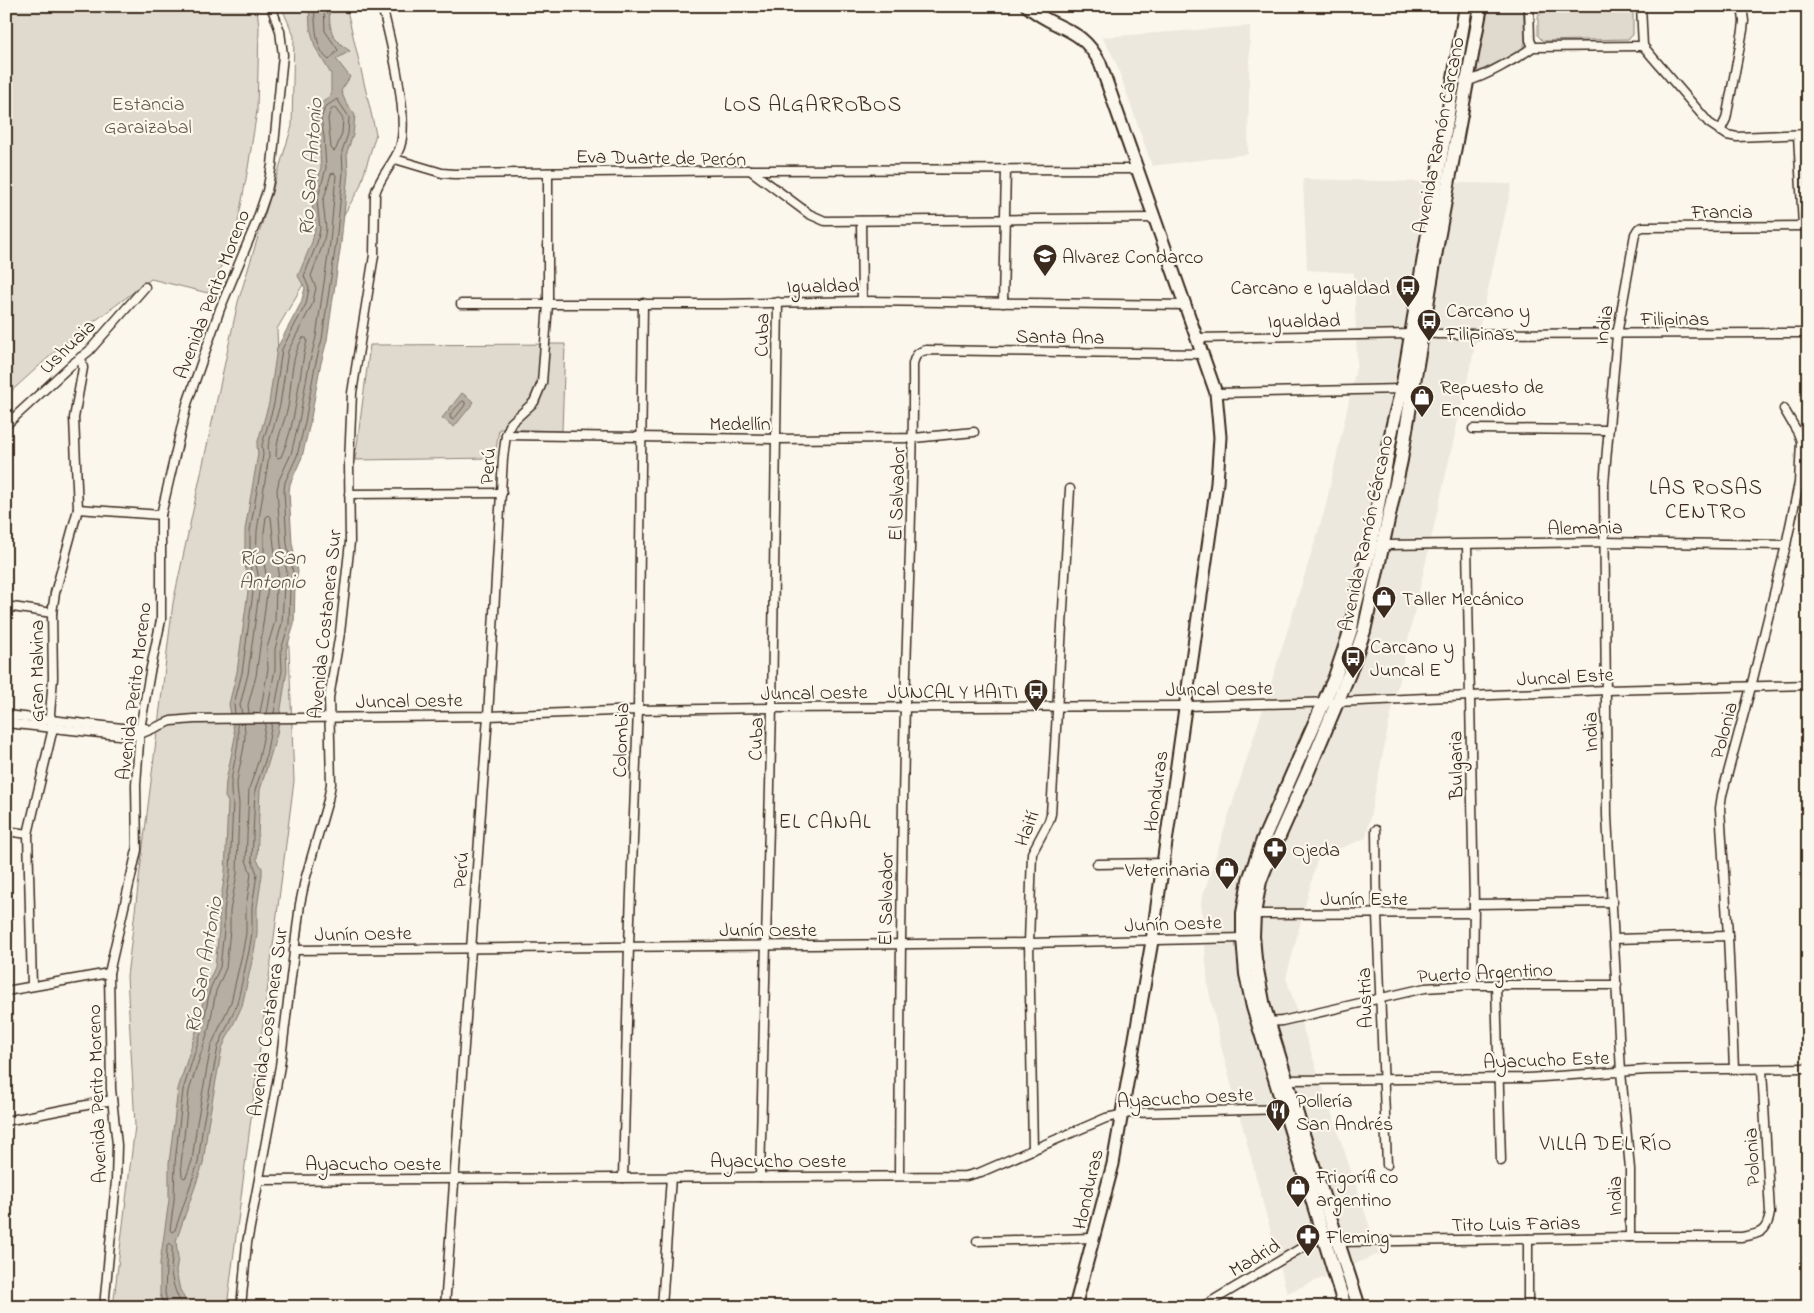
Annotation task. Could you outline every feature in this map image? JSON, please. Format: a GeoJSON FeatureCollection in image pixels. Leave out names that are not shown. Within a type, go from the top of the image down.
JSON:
{"type":"FeatureCollection","features":[{"type":"Feature","properties":{"kind":"main road","name":"Honduras"},"geometry":{"type":"LineString","coordinates":[[1027,6],[1034,12],[1076,33],[1086,41],[1100,63],[1216,393],[1220,438],[1218,476],[1152,941],[1113,1164],[1075,1307]]}},
{"type":"Feature","properties":{"kind":"main road","name":"Avenida Ramón Cárcano"},"geometry":{"type":"LineString","coordinates":[[1359,1307],[1269,1022],[1255,959],[1254,914],[1264,870],[1307,774],[1362,638],[1384,545],[1401,460],[1440,162],[1466,6]]}},
{"type":"Feature","properties":{"kind":"main road"},"geometry":{"type":"LineString","coordinates":[[1468,82],[1462,79],[1460,74],[1469,28],[1470,6]]}},
{"type":"Feature","properties":{"kind":"main road","name":"Avenida Ramón Cárcano"},"geometry":{"type":"LineString","coordinates":[[1345,1307],[1253,1007],[1246,974],[1242,938],[1245,902],[1256,860],[1324,702],[1351,629],[1373,535],[1393,424],[1418,333],[1438,239],[1481,6]]}},
{"type":"Feature","properties":{"kind":"main road"},"geometry":{"type":"LineString","coordinates":[[1337,702],[1332,697],[1351,648],[1351,629]]}},
{"type":"Feature","properties":{"kind":"main road"},"geometry":{"type":"LineString","coordinates":[[1307,774],[1309,756],[1327,709],[1327,704],[1324,702]]}},
{"type":"Feature","properties":{"kind":"main road"},"geometry":{"type":"LineString","coordinates":[[1311,1198],[1321,1210],[1330,1235],[1340,1242]]}},
{"type":"Feature","properties":{"kind":"main road"},"geometry":{"type":"LineString","coordinates":[[1324,1237],[1333,1245],[1348,1288],[1359,1307]]}},
{"type":"Feature","properties":{"kind":"street","name":"Avenida Perito Moreno"},"geometry":{"type":"LineString","coordinates":[[104,1307],[117,1164],[117,1138],[112,1100],[109,973],[137,850],[136,786],[140,732],[161,620],[161,515],[187,404],[220,309],[256,223],[267,191],[272,165],[282,55],[280,30],[271,6]]}},
{"type":"Feature","properties":{"kind":"street","name":"Avenida Costanera Sur"},"geometry":{"type":"LineString","coordinates":[[241,1307],[247,1243],[280,1066],[294,950],[305,880],[331,784],[329,698],[340,633],[350,542],[349,494],[352,393],[374,255],[375,194],[376,188],[395,159],[403,136],[403,123],[392,48],[382,6]]}},
{"type":"Feature","properties":{"kind":"street"},"geometry":{"type":"LineString","coordinates":[[1529,6],[1530,40],[1533,47]]}},
{"type":"Feature","properties":{"kind":"street"},"geometry":{"type":"LineString","coordinates":[[1641,6],[1643,46],[1709,123],[1720,131],[1737,136],[1808,134]]}},
{"type":"Feature","properties":{"kind":"street"},"geometry":{"type":"LineString","coordinates":[[1720,131],[1726,118],[1743,30],[1742,6]]}},
{"type":"Feature","properties":{"kind":"street"},"geometry":{"type":"LineString","coordinates":[[1453,79],[1468,82],[1533,47],[1643,46]]}},
{"type":"Feature","properties":{"kind":"street"},"geometry":{"type":"LineString","coordinates":[[1798,135],[1805,226]]}},
{"type":"Feature","properties":{"kind":"street","name":"Eva Duarte de Perón"},"geometry":{"type":"LineString","coordinates":[[395,159],[442,173],[750,170],[815,218],[825,221],[1154,218]]}},
{"type":"Feature","properties":{"kind":"street"},"geometry":{"type":"LineString","coordinates":[[750,170],[1137,169]]}},
{"type":"Feature","properties":{"kind":"street"},"geometry":{"type":"LineString","coordinates":[[1003,303],[1006,170]]}},
{"type":"Feature","properties":{"kind":"street"},"geometry":{"type":"LineString","coordinates":[[506,435],[511,423],[534,402],[542,383],[548,304],[548,173]]}},
{"type":"Feature","properties":{"kind":"street"},"geometry":{"type":"LineString","coordinates":[[861,221],[862,301]]}},
{"type":"Feature","properties":{"kind":"street","name":"Francia"},"geometry":{"type":"LineString","coordinates":[[1638,229],[1643,227],[1805,226]]}},
{"type":"Feature","properties":{"kind":"street","name":"India"},"geometry":{"type":"LineString","coordinates":[[1630,1237],[1630,1170],[1621,1072],[1608,816],[1604,484],[1607,430],[1617,335],[1635,234],[1638,229]]}},
{"type":"Feature","properties":{"kind":"street","name":"Ushuaia"},"geometry":{"type":"LineString","coordinates":[[6,425],[82,357],[145,287]]}},
{"type":"Feature","properties":{"kind":"street","name":"Igualdad"},"geometry":{"type":"LineString","coordinates":[[461,304],[862,301],[1185,305]]}},
{"type":"Feature","properties":{"kind":"street","name":"Cuba"},"geometry":{"type":"LineString","coordinates":[[760,1177],[772,708],[778,302]]}},
{"type":"Feature","properties":{"kind":"street","name":"Colombia"},"geometry":{"type":"LineString","coordinates":[[623,1178],[638,710],[643,303]]}},
{"type":"Feature","properties":{"kind":"street","name":"Filipinas"},"geometry":{"type":"LineString","coordinates":[[1418,333],[1617,335],[1808,333]]}},
{"type":"Feature","properties":{"kind":"street","name":"Igualdad"},"geometry":{"type":"LineString","coordinates":[[1197,338],[1418,333]]}},
{"type":"Feature","properties":{"kind":"street","name":"Santa Ana"},"geometry":{"type":"LineString","coordinates":[[917,354],[926,350],[1203,354]]}},
{"type":"Feature","properties":{"kind":"street","name":"El Salvador"},"geometry":{"type":"LineString","coordinates":[[899,1175],[900,944],[905,707],[914,438],[913,364],[917,354]]}},
{"type":"Feature","properties":{"kind":"street","name":"Gran Malvina"},"geometry":{"type":"LineString","coordinates":[[32,986],[28,834],[53,728],[51,720],[53,678],[52,613],[55,593],[78,509],[74,418],[83,368],[82,357]]}},
{"type":"Feature","properties":{"kind":"street"},"geometry":{"type":"LineString","coordinates":[[1216,393],[1402,389]]}},
{"type":"Feature","properties":{"kind":"street","name":"Polonia"},"geometry":{"type":"LineString","coordinates":[[1734,1068],[1720,808],[1786,545],[1799,482],[1802,441],[1784,409]]}},
{"type":"Feature","properties":{"kind":"street"},"geometry":{"type":"LineString","coordinates":[[1474,429],[1607,430]]}},
{"type":"Feature","properties":{"kind":"street","name":"Medellín"},"geometry":{"type":"LineString","coordinates":[[506,435],[775,439],[914,438],[974,432]]}},
{"type":"Feature","properties":{"kind":"street","name":"Perú"},"geometry":{"type":"LineString","coordinates":[[445,1306],[488,716],[503,458],[506,435]]}},
{"type":"Feature","properties":{"kind":"street","name":"Haití"},"geometry":{"type":"LineString","coordinates":[[1033,1150],[1029,943],[1032,853],[1049,822],[1051,814],[1070,489]]}},
{"type":"Feature","properties":{"kind":"street"},"geometry":{"type":"LineString","coordinates":[[349,494],[502,493]]}},
{"type":"Feature","properties":{"kind":"street"},"geometry":{"type":"LineString","coordinates":[[78,509],[161,515]]}},
{"type":"Feature","properties":{"kind":"street","name":"Alemania"},"geometry":{"type":"LineString","coordinates":[[1384,545],[1604,542],[1786,545]]}},
{"type":"Feature","properties":{"kind":"street","name":"Bulgaria"},"geometry":{"type":"LineString","coordinates":[[1467,545],[1474,904],[1473,984]]}},
{"type":"Feature","properties":{"kind":"street"},"geometry":{"type":"LineString","coordinates":[[6,606],[52,613]]}},
{"type":"Feature","properties":{"kind":"street","name":"Juncal Este"},"geometry":{"type":"LineString","coordinates":[[1324,702],[1606,690],[1808,685]]}},
{"type":"Feature","properties":{"kind":"street","name":"Juncal Oeste"},"geometry":{"type":"LineString","coordinates":[[140,732],[161,724],[194,718],[488,716],[638,710],[1186,706],[1324,702]]}},
{"type":"Feature","properties":{"kind":"street"},"geometry":{"type":"LineString","coordinates":[[6,715],[140,732]]}},
{"type":"Feature","properties":{"kind":"street"},"geometry":{"type":"LineString","coordinates":[[6,723],[122,736],[140,732]]}},
{"type":"Feature","properties":{"kind":"street","name":"Austria"},"geometry":{"type":"LineString","coordinates":[[1376,830],[1377,915],[1387,1165]]}},
{"type":"Feature","properties":{"kind":"street"},"geometry":{"type":"LineString","coordinates":[[6,831],[28,834]]}},
{"type":"Feature","properties":{"kind":"street"},"geometry":{"type":"LineString","coordinates":[[1097,864],[1164,863]]}},
{"type":"Feature","properties":{"kind":"street"},"geometry":{"type":"LineString","coordinates":[[1474,904],[1613,902]]}},
{"type":"Feature","properties":{"kind":"street","name":"Junín Este"},"geometry":{"type":"LineString","coordinates":[[1254,914],[1473,914]]}},
{"type":"Feature","properties":{"kind":"street"},"geometry":{"type":"LineString","coordinates":[[1614,939],[1728,936]]}},
{"type":"Feature","properties":{"kind":"street","name":"Junín Oeste"},"geometry":{"type":"LineString","coordinates":[[294,950],[629,945],[1029,943],[1242,938]]}},
{"type":"Feature","properties":{"kind":"street"},"geometry":{"type":"LineString","coordinates":[[6,991],[109,973]]}},
{"type":"Feature","properties":{"kind":"street","name":"Puerto Argentino"},"geometry":{"type":"LineString","coordinates":[[1269,1022],[1282,1021],[1425,988],[1473,984],[1617,985]]}},
{"type":"Feature","properties":{"kind":"street"},"geometry":{"type":"LineString","coordinates":[[1496,985],[1501,1162]]}},
{"type":"Feature","properties":{"kind":"street","name":"Ayacucho Este"},"geometry":{"type":"LineString","coordinates":[[1286,1080],[1528,1078],[1621,1072],[1734,1068],[1808,1068]]}},
{"type":"Feature","properties":{"kind":"street","name":"Polonia"},"geometry":{"type":"LineString","coordinates":[[1753,1235],[1764,1231],[1770,1213],[1762,1068]]}},
{"type":"Feature","properties":{"kind":"street"},"geometry":{"type":"LineString","coordinates":[[6,1121],[112,1100]]}},
{"type":"Feature","properties":{"kind":"street","name":"Ayacucho Oeste"},"geometry":{"type":"LineString","coordinates":[[260,1180],[966,1176],[981,1172],[1106,1118],[1130,1113],[1284,1109]]}},
{"type":"Feature","properties":{"kind":"street"},"geometry":{"type":"LineString","coordinates":[[662,1307],[671,1177]]}},
{"type":"Feature","properties":{"kind":"street","name":"Tito Luis Farias"},"geometry":{"type":"LineString","coordinates":[[1324,1237],[1340,1242],[1741,1237],[1753,1235]]}},
{"type":"Feature","properties":{"kind":"street","name":"Madrid"},"geometry":{"type":"LineString","coordinates":[[1202,1307],[1313,1241],[1324,1237]]}},
{"type":"Feature","properties":{"kind":"street"},"geometry":{"type":"LineString","coordinates":[[977,1241],[1094,1238]]}},
{"type":"Feature","properties":{"kind":"street"},"geometry":{"type":"LineString","coordinates":[[1528,1239],[1528,1307]]}},
{"type":"Feature","properties":{"kind":"street"},"geometry":{"type":"LineString","coordinates":[[445,1306],[484,1307]]}},
{"type":"Feature","properties":{"kind":"shaded area"},"geometry":{"type":"Polygon","coordinates":[[[1250,26],[1248,154],[1152,166],[1115,60],[1102,37],[1250,26]]]}},
{"type":"Feature","properties":{"kind":"shaded area"},"geometry":{"type":"Polygon","coordinates":[[[1303,179],[1512,184],[1388,728],[1366,838],[1318,857],[1286,978],[1379,1254],[1287,1293],[1222,1050],[1208,987],[1201,902],[1325,509],[1357,364],[1354,273],[1307,270],[1303,179]]]}},
{"type":"Feature","properties":{"kind":"green space","name":"Estancia Garaizabal"},"geometry":{"type":"Polygon","coordinates":[[[6,6],[257,6],[259,28],[257,111],[235,238],[208,293],[151,279],[60,347],[6,396],[6,6]]]}},
{"type":"Feature","properties":{"kind":"green space"},"geometry":{"type":"Polygon","coordinates":[[[281,6],[346,6],[376,134],[360,187],[277,329],[294,781],[227,1307],[113,1307],[135,1126],[127,976],[173,603],[238,302],[292,126],[294,36],[281,6]]]}},
{"type":"Feature","properties":{"kind":"green space"},"geometry":{"type":"Polygon","coordinates":[[[1489,6],[1523,6],[1525,43],[1522,50],[1478,72],[1475,62],[1489,6]]]}},
{"type":"Feature","properties":{"kind":"green space"},"geometry":{"type":"Polygon","coordinates":[[[1627,10],[1633,13],[1633,35],[1628,39],[1543,41],[1538,36],[1538,16],[1544,11],[1627,10]]]}},
{"type":"Feature","properties":{"kind":"green space"},"geometry":{"type":"Polygon","coordinates":[[[565,344],[562,431],[499,429],[495,458],[355,460],[370,345],[565,344]]]}},
{"type":"Feature","properties":{"kind":"water","name":"Río San Antonio"},"geometry":{"type":"Polygon","coordinates":[[[309,6],[329,6],[334,37],[350,51],[336,59],[350,77],[341,91],[346,103],[355,115],[353,135],[347,152],[348,173],[341,243],[327,340],[310,423],[302,457],[290,484],[289,492],[292,543],[298,572],[295,585],[294,625],[286,650],[287,670],[277,734],[260,790],[257,860],[262,868],[262,875],[257,908],[257,934],[242,1006],[222,1048],[208,1124],[203,1164],[176,1241],[178,1258],[176,1271],[180,1290],[189,1307],[164,1307],[160,1294],[160,1263],[169,1200],[169,1163],[178,1089],[198,1025],[206,987],[215,967],[219,911],[225,873],[228,802],[225,797],[226,781],[235,737],[229,704],[237,672],[249,584],[245,565],[245,530],[258,454],[257,445],[269,403],[277,348],[301,303],[305,288],[298,276],[312,242],[315,229],[312,201],[321,168],[316,119],[320,104],[331,96],[331,74],[315,47],[310,27],[309,6]]]}},
{"type":"Feature","properties":{"kind":"water"},"geometry":{"type":"Polygon","coordinates":[[[462,393],[474,402],[454,427],[442,418],[462,393]]]}},
{"type":"Feature","properties":{"kind":"place","name":"Alvarez Condarco"},"geometry":{"type":"Point","coordinates":[1045,277]}},
{"type":"Feature","properties":{"kind":"place","name":"Carcano e Igualdad"},"geometry":{"type":"Point","coordinates":[1408,308]}},
{"type":"Feature","properties":{"kind":"place","name":"Carcano y Filipinas"},"geometry":{"type":"Point","coordinates":[1429,342]}},
{"type":"Feature","properties":{"kind":"place","name":"Repuesto de Encendido"},"geometry":{"type":"Point","coordinates":[1422,418]}},
{"type":"Feature","properties":{"kind":"place","name":"Taller Mecánico"},"geometry":{"type":"Point","coordinates":[1384,619]}},
{"type":"Feature","properties":{"kind":"place","name":"Carcano y Juncal E"},"geometry":{"type":"Point","coordinates":[1353,679]}},
{"type":"Feature","properties":{"kind":"place","name":"JUNCAL Y HAITI"},"geometry":{"type":"Point","coordinates":[1036,712]}},
{"type":"Feature","properties":{"kind":"place","name":"Ojeda"},"geometry":{"type":"Point","coordinates":[1275,870]}},
{"type":"Feature","properties":{"kind":"place","name":"Veterinaria"},"geometry":{"type":"Point","coordinates":[1227,890]}},
{"type":"Feature","properties":{"kind":"place","name":"Pollería San Andrés"},"geometry":{"type":"Point","coordinates":[1278,1132]}},
{"type":"Feature","properties":{"kind":"place","name":"Frigorífico argentino"},"geometry":{"type":"Point","coordinates":[1298,1208]}},
{"type":"Feature","properties":{"kind":"place","name":"Fleming"},"geometry":{"type":"Point","coordinates":[1308,1257]}},
{"type":"Feature","properties":{"kind":"district","name":"LOS ALGARROBOS"},"geometry":{"type":"Point","coordinates":[813,104]}},
{"type":"Feature","properties":{"kind":"district","name":"LAS ROSAS CENTRO"},"geometry":{"type":"Point","coordinates":[1706,499]}},
{"type":"Feature","properties":{"kind":"district","name":"EL CANAL"},"geometry":{"type":"Point","coordinates":[825,821]}},
{"type":"Feature","properties":{"kind":"district","name":"VILLA DEL RÍO"},"geometry":{"type":"Point","coordinates":[1606,1143]}}]}
